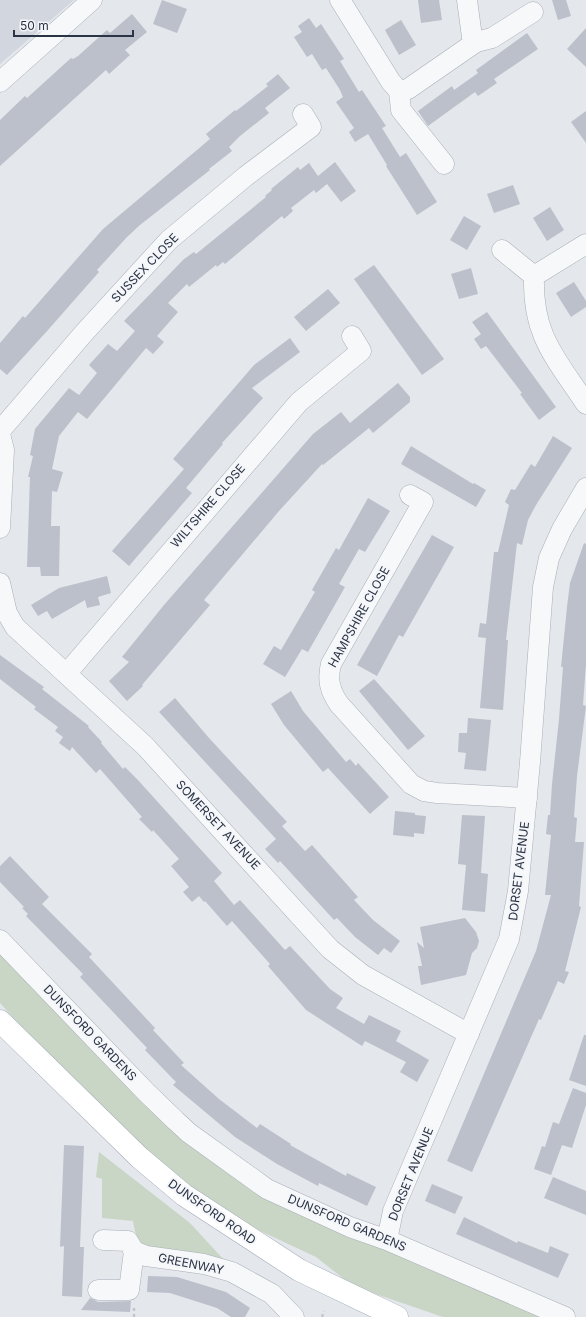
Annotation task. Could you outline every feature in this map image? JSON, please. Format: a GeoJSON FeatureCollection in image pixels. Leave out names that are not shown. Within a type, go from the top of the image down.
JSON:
{"type":"FeatureCollection","features":[{"type":"Feature","properties":{"kind":"main road","name":"DUNSFORD ROAD"},"geometry":{"type":"LineString","coordinates":[[0,1022],[140,1158],[184,1195],[299,1270],[397,1317]]}},
{"type":"Feature","properties":{"kind":"street"},"geometry":{"type":"LineString","coordinates":[[0,82],[92,0]]}},
{"type":"Feature","properties":{"kind":"street"},"geometry":{"type":"LineString","coordinates":[[340,0],[391,82],[399,91],[401,110],[444,164]]}},
{"type":"Feature","properties":{"kind":"street"},"geometry":{"type":"LineString","coordinates":[[467,0],[472,37],[476,42]]}},
{"type":"Feature","properties":{"kind":"street"},"geometry":{"type":"LineString","coordinates":[[399,91],[408,89],[476,42],[492,38],[533,12]]}},
{"type":"Feature","properties":{"kind":"street","name":"SUSSEX CLOSE"},"geometry":{"type":"LineString","coordinates":[[0,432],[83,334],[169,240],[246,176],[311,127]]}},
{"type":"Feature","properties":{"kind":"street"},"geometry":{"type":"LineString","coordinates":[[534,276],[586,244]]}},
{"type":"Feature","properties":{"kind":"street"},"geometry":{"type":"LineString","coordinates":[[502,250],[534,276]]}},
{"type":"Feature","properties":{"kind":"street"},"geometry":{"type":"LineString","coordinates":[[534,276],[533,297],[539,328],[547,346],[586,404]]}},
{"type":"Feature","properties":{"kind":"street","name":"WILTSHIRE CLOSE"},"geometry":{"type":"LineString","coordinates":[[67,673],[299,402],[360,351]]}},
{"type":"Feature","properties":{"kind":"street"},"geometry":{"type":"LineString","coordinates":[[0,432],[4,450],[0,528]]}},
{"type":"Feature","properties":{"kind":"street","name":"DORSET AVENUE"},"geometry":{"type":"LineString","coordinates":[[387,1240],[393,1211],[501,960],[514,921],[527,798],[543,587],[549,558],[562,529],[586,488]]}},
{"type":"Feature","properties":{"kind":"street","name":"HAMPSHIRE CLOSE"},"geometry":{"type":"LineString","coordinates":[[422,502],[331,664],[328,676],[330,686],[339,704],[411,784],[424,791],[437,793],[527,798]]}},
{"type":"Feature","properties":{"kind":"street","name":"SOMERSET AVENUE"},"geometry":{"type":"LineString","coordinates":[[0,583],[7,613],[15,627],[27,640],[67,673],[146,746],[330,949],[348,965],[382,986],[469,1034]]}},
{"type":"Feature","properties":{"kind":"street","name":"DUNSFORD GARDENS"},"geometry":{"type":"LineString","coordinates":[[0,940],[146,1092],[190,1133],[267,1189],[350,1227],[387,1240],[565,1317]]}},
{"type":"Feature","properties":{"kind":"street","name":"GREENWAY"},"geometry":{"type":"LineString","coordinates":[[103,1240],[128,1241],[134,1251],[146,1256],[204,1264],[232,1272],[272,1294],[294,1317]]}},
{"type":"Feature","properties":{"kind":"street"},"geometry":{"type":"LineString","coordinates":[[98,1290],[128,1290],[134,1251]]}},
{"type":"Feature","properties":{"kind":"path"},"geometry":{"type":"LineString","coordinates":[[322,1317],[324,1311]]}},
{"type":"Feature","properties":{"kind":"shaded area"},"geometry":{"type":"Polygon","coordinates":[[[0,0],[74,0],[0,64],[0,0]]]}},
{"type":"Feature","properties":{"kind":"green space"},"geometry":{"type":"Polygon","coordinates":[[[0,949],[166,1119],[353,1235],[540,1317],[443,1317],[367,1291],[344,1279],[316,1257],[235,1219],[167,1170],[56,1065],[0,1003],[0,949]]]}},
{"type":"Feature","properties":{"kind":"green space"},"geometry":{"type":"Polygon","coordinates":[[[99,1152],[190,1223],[225,1261],[145,1246],[136,1235],[133,1221],[102,1218],[102,1179],[96,1177],[99,1152]]]}},
{"type":"Feature","properties":{"kind":"building"},"geometry":{"type":"Polygon","coordinates":[[[162,0],[187,9],[177,33],[153,24],[162,0]]]}},
{"type":"Feature","properties":{"kind":"building"},"geometry":{"type":"Polygon","coordinates":[[[418,0],[439,0],[442,20],[421,23],[418,0]]]}},
{"type":"Feature","properties":{"kind":"building"},"geometry":{"type":"Polygon","coordinates":[[[552,0],[566,0],[571,16],[558,20],[552,0]]]}},
{"type":"Feature","properties":{"kind":"building"},"geometry":{"type":"Polygon","coordinates":[[[132,14],[147,32],[125,50],[130,55],[109,74],[106,70],[0,166],[0,120],[25,96],[27,98],[71,58],[73,59],[78,56],[107,30],[110,33],[132,14]]]}},
{"type":"Feature","properties":{"kind":"building"},"geometry":{"type":"Polygon","coordinates":[[[309,18],[316,28],[321,24],[344,59],[340,61],[359,92],[362,90],[386,126],[382,128],[400,157],[406,153],[437,202],[417,215],[368,134],[355,142],[349,132],[354,128],[336,102],[343,97],[340,90],[326,68],[322,70],[312,54],[307,57],[294,37],[302,32],[298,26],[309,18]]]}},
{"type":"Feature","properties":{"kind":"building"},"geometry":{"type":"Polygon","coordinates":[[[401,20],[416,45],[399,55],[385,30],[401,20]]]}},
{"type":"Feature","properties":{"kind":"building"},"geometry":{"type":"Polygon","coordinates":[[[586,28],[586,67],[567,49],[586,28]]]}},
{"type":"Feature","properties":{"kind":"building"},"geometry":{"type":"Polygon","coordinates":[[[527,33],[538,49],[494,79],[497,83],[478,96],[475,92],[428,126],[418,111],[452,86],[454,90],[478,73],[476,70],[527,33]]]}},
{"type":"Feature","properties":{"kind":"building"},"geometry":{"type":"Polygon","coordinates":[[[278,74],[290,88],[265,108],[269,113],[240,136],[229,147],[232,151],[127,237],[97,270],[99,272],[7,375],[0,369],[0,343],[23,316],[25,318],[103,229],[210,139],[206,134],[235,110],[236,111],[268,86],[266,84],[278,74]]]}},
{"type":"Feature","properties":{"kind":"building"},"geometry":{"type":"Polygon","coordinates":[[[586,111],[586,143],[571,122],[586,111]]]}},
{"type":"Feature","properties":{"kind":"building"},"geometry":{"type":"Polygon","coordinates":[[[335,162],[356,191],[341,202],[327,184],[316,193],[314,190],[291,208],[293,211],[284,219],[282,216],[225,264],[223,262],[217,267],[216,265],[189,287],[187,284],[168,303],[178,312],[157,336],[164,342],[153,354],[146,348],[87,419],[78,412],[59,436],[52,469],[63,472],[57,492],[52,491],[51,526],[60,526],[59,576],[41,576],[40,567],[27,567],[30,477],[28,477],[33,456],[30,455],[35,429],[69,388],[79,395],[97,373],[89,365],[108,344],[117,351],[135,331],[124,321],[184,259],[194,252],[196,254],[266,197],[265,196],[272,190],[271,189],[298,167],[300,170],[309,163],[318,176],[335,162]]]}},
{"type":"Feature","properties":{"kind":"building"},"geometry":{"type":"Polygon","coordinates":[[[513,185],[520,204],[494,213],[487,194],[513,185]]]}},
{"type":"Feature","properties":{"kind":"building"},"geometry":{"type":"Polygon","coordinates":[[[550,207],[564,230],[547,241],[533,218],[550,207]]]}},
{"type":"Feature","properties":{"kind":"building"},"geometry":{"type":"Polygon","coordinates":[[[464,216],[481,226],[467,250],[450,240],[464,216]]]}},
{"type":"Feature","properties":{"kind":"building"},"geometry":{"type":"Polygon","coordinates":[[[374,265],[444,359],[422,375],[354,279],[374,265]]]}},
{"type":"Feature","properties":{"kind":"building"},"geometry":{"type":"Polygon","coordinates":[[[471,268],[478,294],[459,299],[451,274],[471,268]]]}},
{"type":"Feature","properties":{"kind":"building"},"geometry":{"type":"Polygon","coordinates":[[[574,282],[586,301],[586,307],[571,317],[556,293],[574,282]]]}},
{"type":"Feature","properties":{"kind":"building"},"geometry":{"type":"Polygon","coordinates":[[[328,289],[340,303],[306,331],[294,317],[328,289]]]}},
{"type":"Feature","properties":{"kind":"building"},"geometry":{"type":"Polygon","coordinates":[[[487,312],[556,407],[539,420],[520,394],[522,393],[486,346],[481,349],[474,339],[481,334],[472,322],[487,312]]]}},
{"type":"Feature","properties":{"kind":"building"},"geometry":{"type":"Polygon","coordinates":[[[290,338],[300,352],[252,388],[263,398],[222,443],[223,444],[186,488],[192,493],[129,566],[112,551],[184,469],[173,459],[254,365],[290,338]]]}},
{"type":"Feature","properties":{"kind":"building"},"geometry":{"type":"Polygon","coordinates":[[[398,383],[410,397],[410,402],[373,433],[369,428],[323,465],[322,464],[279,511],[204,600],[210,605],[142,685],[143,686],[127,701],[109,681],[129,662],[122,657],[164,605],[313,434],[341,412],[350,423],[398,383]]]}},
{"type":"Feature","properties":{"kind":"building"},"geometry":{"type":"Polygon","coordinates":[[[553,436],[572,448],[528,520],[522,545],[517,543],[506,640],[508,640],[503,710],[480,708],[486,638],[478,637],[480,623],[486,624],[494,552],[498,552],[509,505],[505,502],[511,489],[515,490],[531,464],[535,467],[553,436]]]}},
{"type":"Feature","properties":{"kind":"building"},"geometry":{"type":"Polygon","coordinates":[[[411,446],[473,484],[474,483],[486,490],[476,507],[401,464],[411,446]]]}},
{"type":"Feature","properties":{"kind":"building"},"geometry":{"type":"Polygon","coordinates":[[[368,498],[390,511],[365,552],[359,549],[339,584],[345,587],[308,652],[302,649],[285,677],[263,664],[274,646],[281,650],[315,592],[312,590],[336,548],[339,550],[368,498]]]}},
{"type":"Feature","properties":{"kind":"building"},"geometry":{"type":"Polygon","coordinates":[[[432,535],[454,547],[403,637],[399,635],[377,676],[357,665],[432,535]]]}},
{"type":"Feature","properties":{"kind":"building"},"geometry":{"type":"Polygon","coordinates":[[[584,543],[586,544],[586,664],[583,705],[586,706],[577,776],[574,817],[577,818],[575,842],[584,842],[579,906],[581,907],[565,971],[569,972],[564,984],[558,981],[541,1020],[539,1019],[472,1172],[447,1161],[536,951],[551,895],[545,895],[551,835],[546,834],[548,815],[550,815],[559,719],[563,667],[561,667],[570,583],[584,543]]]}},
{"type":"Feature","properties":{"kind":"building"},"geometry":{"type":"Polygon","coordinates":[[[107,576],[111,593],[98,597],[100,605],[87,608],[85,600],[52,619],[47,611],[38,616],[31,605],[59,588],[107,576]]]}},
{"type":"Feature","properties":{"kind":"building"},"geometry":{"type":"Polygon","coordinates":[[[0,655],[44,687],[42,689],[89,726],[88,727],[123,769],[125,767],[137,779],[222,873],[214,881],[234,905],[240,900],[285,950],[290,946],[330,989],[343,998],[336,1008],[364,1024],[369,1015],[401,1031],[396,1041],[429,1060],[417,1082],[400,1072],[406,1062],[365,1041],[362,1046],[306,1010],[268,966],[270,964],[232,921],[227,926],[199,896],[192,902],[183,892],[189,887],[171,866],[179,859],[153,830],[152,832],[139,819],[142,817],[100,769],[96,773],[72,747],[70,751],[59,743],[63,737],[55,731],[58,727],[34,709],[36,707],[0,679],[0,655]]]}},
{"type":"Feature","properties":{"kind":"building"},"geometry":{"type":"Polygon","coordinates":[[[374,679],[425,736],[408,750],[359,691],[374,679]]]}},
{"type":"Feature","properties":{"kind":"building"},"geometry":{"type":"Polygon","coordinates":[[[291,691],[303,711],[346,762],[350,759],[356,766],[358,763],[389,797],[370,814],[328,768],[323,772],[284,725],[271,704],[291,691]]]}},
{"type":"Feature","properties":{"kind":"building"},"geometry":{"type":"Polygon","coordinates":[[[175,698],[209,738],[287,822],[282,826],[305,851],[312,845],[358,897],[354,900],[373,920],[400,941],[391,953],[384,948],[378,955],[355,937],[337,918],[334,920],[280,861],[278,863],[265,849],[276,839],[159,712],[175,698]]]}},
{"type":"Feature","properties":{"kind":"building"},"geometry":{"type":"Polygon","coordinates":[[[468,718],[491,720],[486,771],[464,769],[466,753],[458,752],[459,733],[467,733],[468,718]]]}},
{"type":"Feature","properties":{"kind":"building"},"geometry":{"type":"Polygon","coordinates":[[[395,811],[415,813],[415,815],[426,816],[424,834],[414,833],[414,837],[393,835],[395,811]]]}},
{"type":"Feature","properties":{"kind":"building"},"geometry":{"type":"Polygon","coordinates":[[[462,815],[485,816],[481,873],[488,874],[485,912],[462,910],[466,865],[458,864],[462,815]]]}},
{"type":"Feature","properties":{"kind":"building"},"geometry":{"type":"Polygon","coordinates":[[[10,856],[49,897],[42,904],[92,954],[89,957],[155,1028],[153,1030],[184,1063],[181,1065],[219,1099],[257,1128],[260,1124],[291,1144],[290,1145],[346,1176],[347,1173],[376,1187],[367,1206],[319,1183],[318,1186],[277,1164],[235,1137],[173,1085],[176,1082],[145,1050],[147,1048],[80,977],[83,974],[26,916],[28,914],[22,908],[24,907],[0,882],[0,866],[10,856]]]}},
{"type":"Feature","properties":{"kind":"building"},"geometry":{"type":"Polygon","coordinates":[[[465,918],[476,932],[479,941],[477,948],[472,953],[466,975],[421,985],[418,966],[422,966],[417,942],[424,948],[420,927],[465,918]]]}},
{"type":"Feature","properties":{"kind":"building"},"geometry":{"type":"Polygon","coordinates":[[[584,1035],[586,1035],[586,1086],[569,1080],[584,1035]]]}},
{"type":"Feature","properties":{"kind":"building"},"geometry":{"type":"Polygon","coordinates":[[[573,1088],[586,1093],[586,1105],[572,1148],[562,1145],[551,1175],[534,1169],[542,1146],[545,1147],[553,1122],[559,1124],[573,1088]]]}},
{"type":"Feature","properties":{"kind":"building"},"geometry":{"type":"Polygon","coordinates":[[[64,1145],[84,1146],[80,1247],[84,1247],[82,1297],[62,1296],[64,1246],[60,1247],[64,1145]]]}},
{"type":"Feature","properties":{"kind":"building"},"geometry":{"type":"Polygon","coordinates":[[[553,1177],[586,1191],[586,1215],[544,1198],[553,1177]]]}},
{"type":"Feature","properties":{"kind":"building"},"geometry":{"type":"Polygon","coordinates":[[[432,1184],[463,1197],[455,1214],[425,1201],[432,1184]]]}},
{"type":"Feature","properties":{"kind":"building"},"geometry":{"type":"Polygon","coordinates":[[[464,1217],[517,1243],[518,1241],[548,1253],[550,1246],[569,1254],[558,1278],[456,1234],[464,1217]]]}},
{"type":"Feature","properties":{"kind":"building"},"geometry":{"type":"Polygon","coordinates":[[[148,1276],[177,1277],[226,1292],[250,1308],[245,1317],[231,1317],[217,1308],[170,1293],[147,1292],[148,1276]]]}},
{"type":"Feature","properties":{"kind":"building"},"geometry":{"type":"Polygon","coordinates":[[[90,1298],[98,1302],[131,1301],[130,1312],[81,1310],[90,1298]]]}}]}
